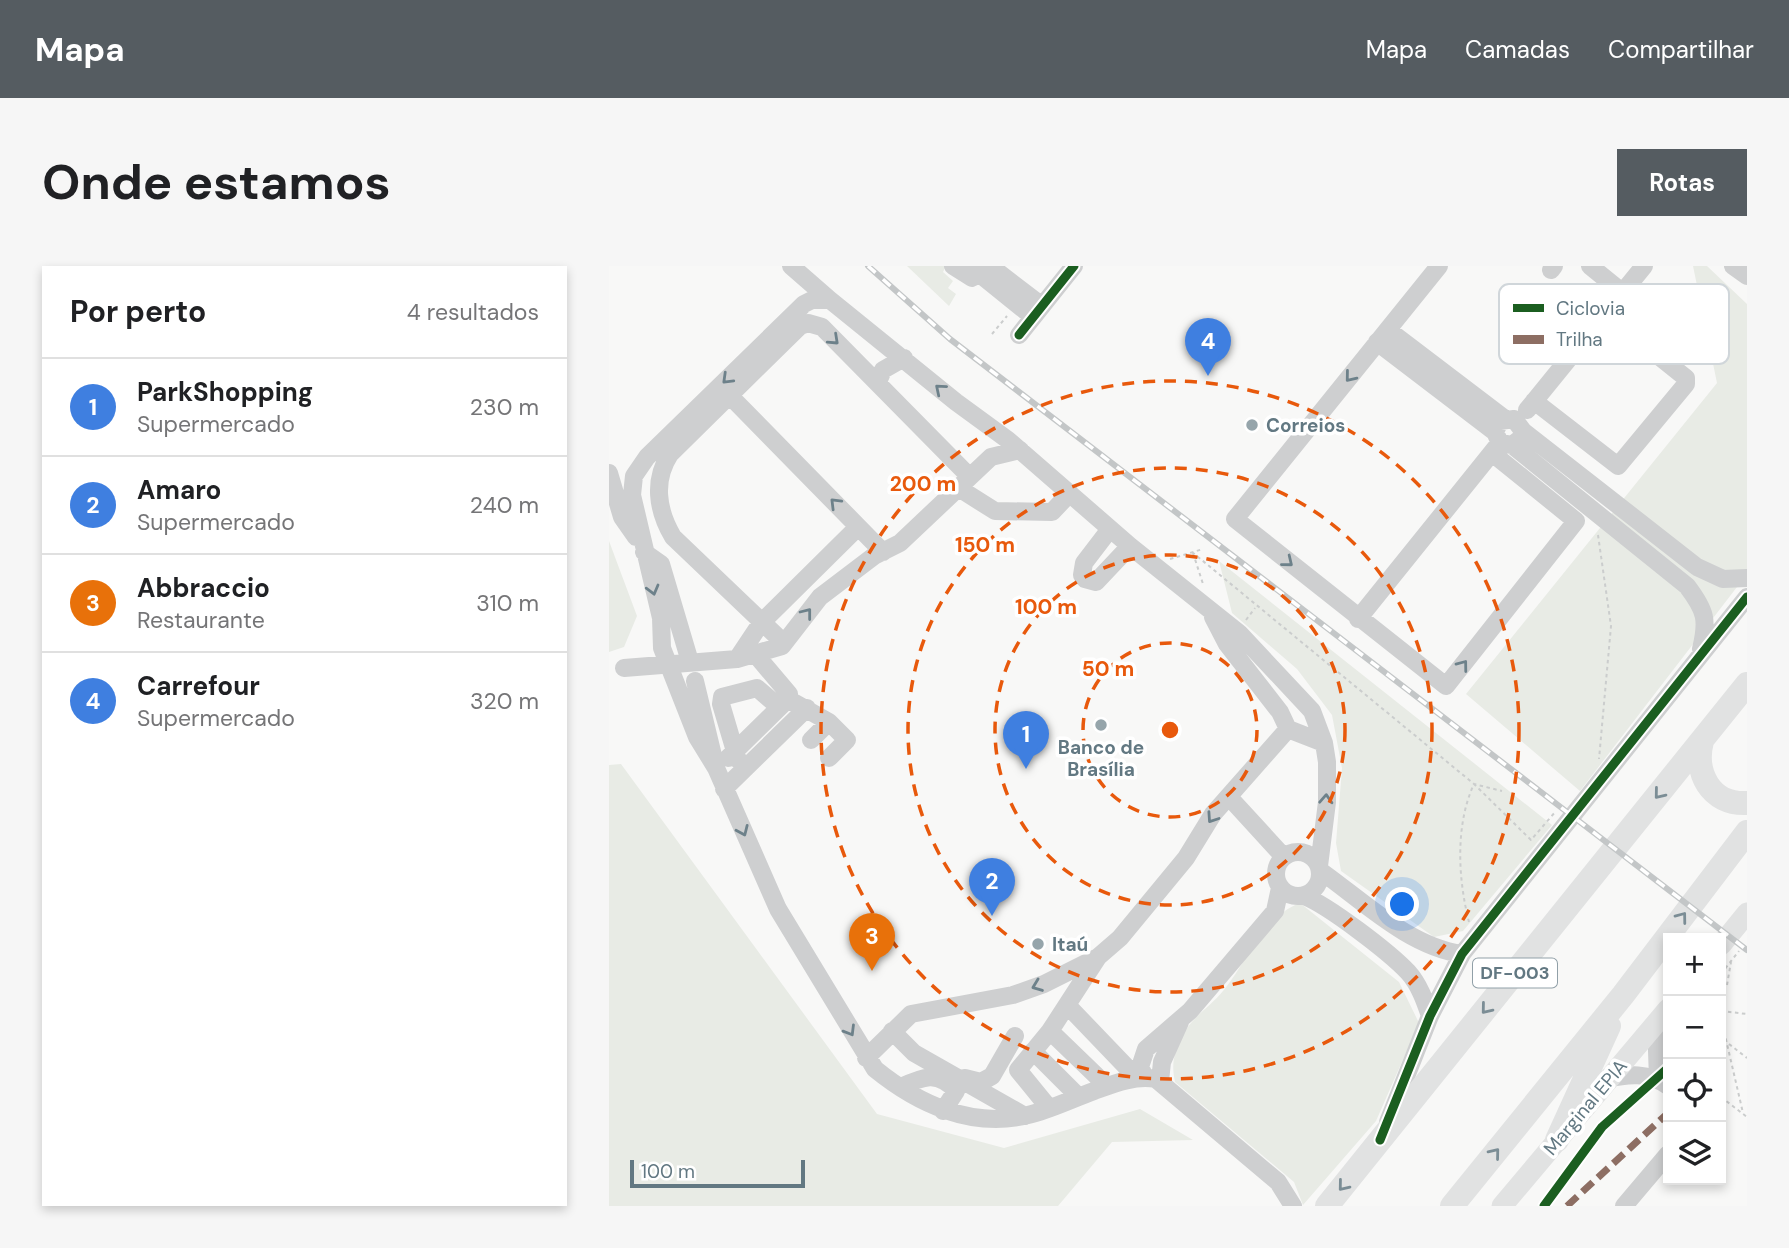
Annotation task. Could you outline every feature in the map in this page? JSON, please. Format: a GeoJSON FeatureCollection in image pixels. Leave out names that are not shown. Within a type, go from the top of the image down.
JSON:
{"type":"FeatureCollection","features":[{"type":"Feature","properties":{"kind":"highway","name":"DF-003"},"geometry":{"type":"LineString","coordinates":[[1327,1206],[1747,684]]}},
{"type":"Feature","properties":{"kind":"highway"},"geometry":{"type":"LineString","coordinates":[[1702,741],[1699,762],[1705,783],[1728,801],[1747,803]]}},
{"type":"Feature","properties":{"kind":"highway"},"geometry":{"type":"LineString","coordinates":[[1452,1206],[1623,995],[1747,832]]}},
{"type":"Feature","properties":{"kind":"highway"},"geometry":{"type":"LineString","coordinates":[[1557,1140],[1623,995]]}},
{"type":"Feature","properties":{"kind":"main road"},"geometry":{"type":"LineString","coordinates":[[1735,952],[1747,913]]}},
{"type":"Feature","properties":{"kind":"main road","name":"Marginal EPIA"},"geometry":{"type":"LineString","coordinates":[[1502,1206],[1662,1016]]}},
{"type":"Feature","properties":{"kind":"street"},"geometry":{"type":"LineString","coordinates":[[791,266],[993,431],[1020,450],[1130,546],[1236,633],[1312,711],[1324,743],[1327,802],[1320,869],[1315,890],[1300,897]]}},
{"type":"Feature","properties":{"kind":"street"},"geometry":{"type":"LineString","coordinates":[[953,266],[972,278],[992,269]]}},
{"type":"Feature","properties":{"kind":"street"},"geometry":{"type":"LineString","coordinates":[[1020,335],[1074,266]]}},
{"type":"Feature","properties":{"kind":"street"},"geometry":{"type":"LineString","coordinates":[[1439,266],[1235,519],[1446,686],[1576,521],[1506,435]]}},
{"type":"Feature","properties":{"kind":"street"},"geometry":{"type":"LineString","coordinates":[[1590,266],[1613,284]]}},
{"type":"Feature","properties":{"kind":"street"},"geometry":{"type":"LineString","coordinates":[[1616,284],[1621,266]]}},
{"type":"Feature","properties":{"kind":"street"},"geometry":{"type":"LineString","coordinates":[[1619,284],[1644,266]]}},
{"type":"Feature","properties":{"kind":"street"},"geometry":{"type":"LineString","coordinates":[[1733,266],[1747,276]]}},
{"type":"Feature","properties":{"kind":"street"},"geometry":{"type":"LineString","coordinates":[[992,269],[1016,304],[1038,312]]}},
{"type":"Feature","properties":{"kind":"street"},"geometry":{"type":"LineString","coordinates":[[992,269],[1038,312]]}},
{"type":"Feature","properties":{"kind":"street"},"geometry":{"type":"LineString","coordinates":[[716,769],[697,737],[667,666],[662,648],[661,618],[636,525],[631,484],[638,467],[804,303],[830,300]]}},
{"type":"Feature","properties":{"kind":"street"},"geometry":{"type":"LineString","coordinates":[[783,645],[668,529],[659,471],[670,454],[800,326],[808,323],[822,327],[878,382],[963,482],[997,512],[1052,512],[1070,493]]}},
{"type":"Feature","properties":{"kind":"street"},"geometry":{"type":"LineString","coordinates":[[855,359],[872,356],[876,351],[876,335]]}},
{"type":"Feature","properties":{"kind":"street"},"geometry":{"type":"LineString","coordinates":[[1383,336],[1506,435],[1692,592],[1707,625],[1700,653]]}},
{"type":"Feature","properties":{"kind":"street"},"geometry":{"type":"LineString","coordinates":[[878,382],[883,370],[904,358]]}},
{"type":"Feature","properties":{"kind":"street"},"geometry":{"type":"LineString","coordinates":[[1358,619],[1564,364]]}},
{"type":"Feature","properties":{"kind":"street"},"geometry":{"type":"LineString","coordinates":[[1534,401],[1614,465],[1620,464],[1687,382],[1666,364]]}},
{"type":"Feature","properties":{"kind":"street"},"geometry":{"type":"LineString","coordinates":[[730,396],[883,552]]}},
{"type":"Feature","properties":{"kind":"street"},"geometry":{"type":"LineString","coordinates":[[991,457],[993,431]]}},
{"type":"Feature","properties":{"kind":"street"},"geometry":{"type":"LineString","coordinates":[[1506,435],[1697,567],[1723,579],[1747,578]]}},
{"type":"Feature","properties":{"kind":"street"},"geometry":{"type":"LineString","coordinates":[[716,769],[789,694],[776,672],[783,645],[820,597],[900,543],[991,457],[1020,450]]}},
{"type":"Feature","properties":{"kind":"street"},"geometry":{"type":"LineString","coordinates":[[638,467],[648,465],[659,471]]}},
{"type":"Feature","properties":{"kind":"street"},"geometry":{"type":"LineString","coordinates":[[609,473],[622,516],[643,550],[661,564],[688,655]]}},
{"type":"Feature","properties":{"kind":"street"},"geometry":{"type":"LineString","coordinates":[[636,525],[668,529]]}},
{"type":"Feature","properties":{"kind":"street"},"geometry":{"type":"LineString","coordinates":[[737,659],[761,623],[858,527]]}},
{"type":"Feature","properties":{"kind":"street"},"geometry":{"type":"LineString","coordinates":[[643,550],[668,529]]}},
{"type":"Feature","properties":{"kind":"street"},"geometry":{"type":"LineString","coordinates":[[1110,529],[1084,563],[1082,575],[1085,579],[1096,582],[1130,546]]}},
{"type":"Feature","properties":{"kind":"street"},"geometry":{"type":"LineString","coordinates":[[1380,1140],[1430,1016],[1462,954],[1747,597]]}},
{"type":"Feature","properties":{"kind":"street"},"geometry":{"type":"LineString","coordinates":[[1236,633],[1288,729],[1324,743]]}},
{"type":"Feature","properties":{"kind":"street"},"geometry":{"type":"LineString","coordinates":[[662,648],[624,668],[737,659],[783,645]]}},
{"type":"Feature","properties":{"kind":"street"},"geometry":{"type":"LineString","coordinates":[[756,655],[776,672],[807,708],[829,722],[848,740],[829,758]]}},
{"type":"Feature","properties":{"kind":"street"},"geometry":{"type":"LineString","coordinates":[[695,681],[716,769],[778,909],[866,1058],[875,1069],[901,1087],[943,1111],[986,1120],[1025,1116],[1107,1086],[1147,1079],[1162,1062],[1181,1022],[1279,896],[1277,866],[1284,857],[1296,852],[1313,858],[1320,869],[1420,941],[1443,952],[1462,954]]}},
{"type":"Feature","properties":{"kind":"street"},"geometry":{"type":"LineString","coordinates":[[745,768],[735,751],[721,704],[722,697],[757,688],[783,703],[807,708]]}},
{"type":"Feature","properties":{"kind":"street"},"geometry":{"type":"LineString","coordinates":[[724,789],[807,708]]}},
{"type":"Feature","properties":{"kind":"street"},"geometry":{"type":"LineString","coordinates":[[811,740],[829,722]]}},
{"type":"Feature","properties":{"kind":"street"},"geometry":{"type":"LineString","coordinates":[[1049,1108],[1018,1072],[1051,1031],[1098,957],[1119,938],[1186,858],[1213,814],[1288,729]]}},
{"type":"Feature","properties":{"kind":"street"},"geometry":{"type":"LineString","coordinates":[[1229,797],[1284,857]]}},
{"type":"Feature","properties":{"kind":"street"},"geometry":{"type":"LineString","coordinates":[[1279,896],[1300,897],[1322,903],[1409,973],[1420,989],[1430,1016]]}},
{"type":"Feature","properties":{"kind":"street"},"geometry":{"type":"LineString","coordinates":[[866,1058],[892,1031],[917,1012],[1013,995],[1044,984],[1098,957]]}},
{"type":"Feature","properties":{"kind":"street"},"geometry":{"type":"LineString","coordinates":[[1067,1005],[1147,1079],[1278,1182],[1293,1206]]}},
{"type":"Feature","properties":{"kind":"street"},"geometry":{"type":"LineString","coordinates":[[1607,1079],[1627,1074],[1663,1083],[1662,1016]]}},
{"type":"Feature","properties":{"kind":"street"},"geometry":{"type":"LineString","coordinates":[[892,1031],[914,1053],[974,1081],[988,1080],[1015,1035]]}},
{"type":"Feature","properties":{"kind":"street"},"geometry":{"type":"LineString","coordinates":[[1051,1031],[1107,1086]]}},
{"type":"Feature","properties":{"kind":"street"},"geometry":{"type":"LineString","coordinates":[[1034,1051],[1079,1097]]}},
{"type":"Feature","properties":{"kind":"street"},"geometry":{"type":"LineString","coordinates":[[955,1074],[972,1087],[1025,1116]]}},
{"type":"Feature","properties":{"kind":"street"},"geometry":{"type":"LineString","coordinates":[[901,1087],[925,1076],[936,1077],[952,1086],[956,1093],[943,1111]]}},
{"type":"Feature","properties":{"kind":"street"},"geometry":{"type":"LineString","coordinates":[[1625,1206],[1663,1160]]}},
{"type":"Feature","properties":{"kind":"path"},"geometry":{"type":"LineString","coordinates":[[992,334],[1016,304]]}},
{"type":"Feature","properties":{"kind":"path"},"geometry":{"type":"LineString","coordinates":[[1599,762],[1611,626],[1597,525],[1600,517]]}},
{"type":"Feature","properties":{"kind":"path"},"geometry":{"type":"LineString","coordinates":[[1152,564],[1203,549]]}},
{"type":"Feature","properties":{"kind":"path"},"geometry":{"type":"LineString","coordinates":[[1192,552],[1475,784],[1531,840],[1556,811]]}},
{"type":"Feature","properties":{"kind":"path"},"geometry":{"type":"LineString","coordinates":[[1192,552],[1212,614]]}},
{"type":"Feature","properties":{"kind":"path"},"geometry":{"type":"LineString","coordinates":[[1236,633],[1256,607]]}},
{"type":"Feature","properties":{"kind":"path"},"geometry":{"type":"LineString","coordinates":[[1475,784],[1502,791]]}},
{"type":"Feature","properties":{"kind":"path"},"geometry":{"type":"LineString","coordinates":[[1475,784],[1465,804],[1461,830],[1464,904],[1470,928],[1476,936]]}},
{"type":"Feature","properties":{"kind":"path"},"geometry":{"type":"LineString","coordinates":[[1726,989],[1735,952]]}},
{"type":"Feature","properties":{"kind":"path"},"geometry":{"type":"LineString","coordinates":[[1726,989],[1735,952]]}},
{"type":"Feature","properties":{"kind":"path"},"geometry":{"type":"LineString","coordinates":[[1726,1012],[1747,1014]]}},
{"type":"Feature","properties":{"kind":"path"},"geometry":{"type":"LineString","coordinates":[[1726,1034],[1743,1113]]}},
{"type":"Feature","properties":{"kind":"path"},"geometry":{"type":"LineString","coordinates":[[1729,1044],[1747,1058]]}},
{"type":"Feature","properties":{"kind":"path"},"geometry":{"type":"LineString","coordinates":[[1726,1101],[1747,1117]]}},
{"type":"Feature","properties":{"kind":"shaded area"},"geometry":{"type":"Polygon","coordinates":[[[907,266],[946,266],[943,272],[953,281],[948,288],[956,294],[949,306],[907,266]]]}},
{"type":"Feature","properties":{"kind":"shaded area"},"geometry":{"type":"Polygon","coordinates":[[[1693,266],[1707,266],[1726,284],[1697,284],[1693,266]]]}},
{"type":"Feature","properties":{"kind":"shaded area"},"geometry":{"type":"Polygon","coordinates":[[[1729,287],[1747,304],[1747,574],[1580,791],[1466,694],[1717,383],[1713,364],[1729,364],[1729,287]]]}},
{"type":"Feature","properties":{"kind":"shaded area"},"geometry":{"type":"Polygon","coordinates":[[[609,541],[637,616],[624,647],[609,652],[609,541]]]}},
{"type":"Feature","properties":{"kind":"shaded area"},"geometry":{"type":"Polygon","coordinates":[[[1219,561],[1552,825],[1463,931],[1434,937],[1341,871],[1336,843],[1342,768],[1332,715],[1297,669],[1232,613],[1219,561]]]}},
{"type":"Feature","properties":{"kind":"shaded area"},"geometry":{"type":"Polygon","coordinates":[[[621,764],[877,1114],[1004,1148],[1140,1109],[1193,1140],[1112,1142],[1058,1206],[609,1206],[609,765],[621,764]]]}},
{"type":"Feature","properties":{"kind":"shaded area"},"geometry":{"type":"Polygon","coordinates":[[[1300,903],[1399,982],[1419,1023],[1376,1121],[1303,1205],[1294,1182],[1175,1082],[1173,1069],[1175,1052],[1187,1029],[1223,991],[1265,930],[1275,919],[1300,903]]]}},
{"type":"Feature","properties":{"kind":"railway"},"geometry":{"type":"LineString","coordinates":[[868,266],[950,339],[1747,950]]}},
{"type":"Feature","properties":{"kind":"marked path"},"geometry":{"type":"LineString","coordinates":[[1567,1206],[1663,1118]]}},
{"type":"Feature","properties":{"kind":"cycle path"},"geometry":{"type":"LineString","coordinates":[[1019,335],[1074,266]]}},
{"type":"Feature","properties":{"kind":"cycle path"},"geometry":{"type":"LineString","coordinates":[[1380,1140],[1430,1016],[1462,954],[1747,597]]}},
{"type":"Feature","properties":{"kind":"cycle path"},"geometry":{"type":"LineString","coordinates":[[1544,1206],[1602,1127],[1663,1072]]}},
{"type":"Feature","properties":{"kind":"place","name":"Carrefour"},"geometry":{"type":"Point","coordinates":[1208,376]}},
{"type":"Feature","properties":{"kind":"place","name":"Correios"},"geometry":{"type":"Point","coordinates":[1252,425]}},
{"type":"Feature","properties":{"kind":"place","name":"Banco de Brasília"},"geometry":{"type":"Point","coordinates":[1101,725]}},
{"type":"Feature","properties":{"kind":"place","name":"ParkShopping"},"geometry":{"type":"Point","coordinates":[1026,769]}},
{"type":"Feature","properties":{"kind":"place","name":"Amaro"},"geometry":{"type":"Point","coordinates":[992,916]}},
{"type":"Feature","properties":{"kind":"place","name":"Itaú"},"geometry":{"type":"Point","coordinates":[1038,944]}},
{"type":"Feature","properties":{"kind":"place","name":"Abbraccio"},"geometry":{"type":"Point","coordinates":[872,971]}}]}
